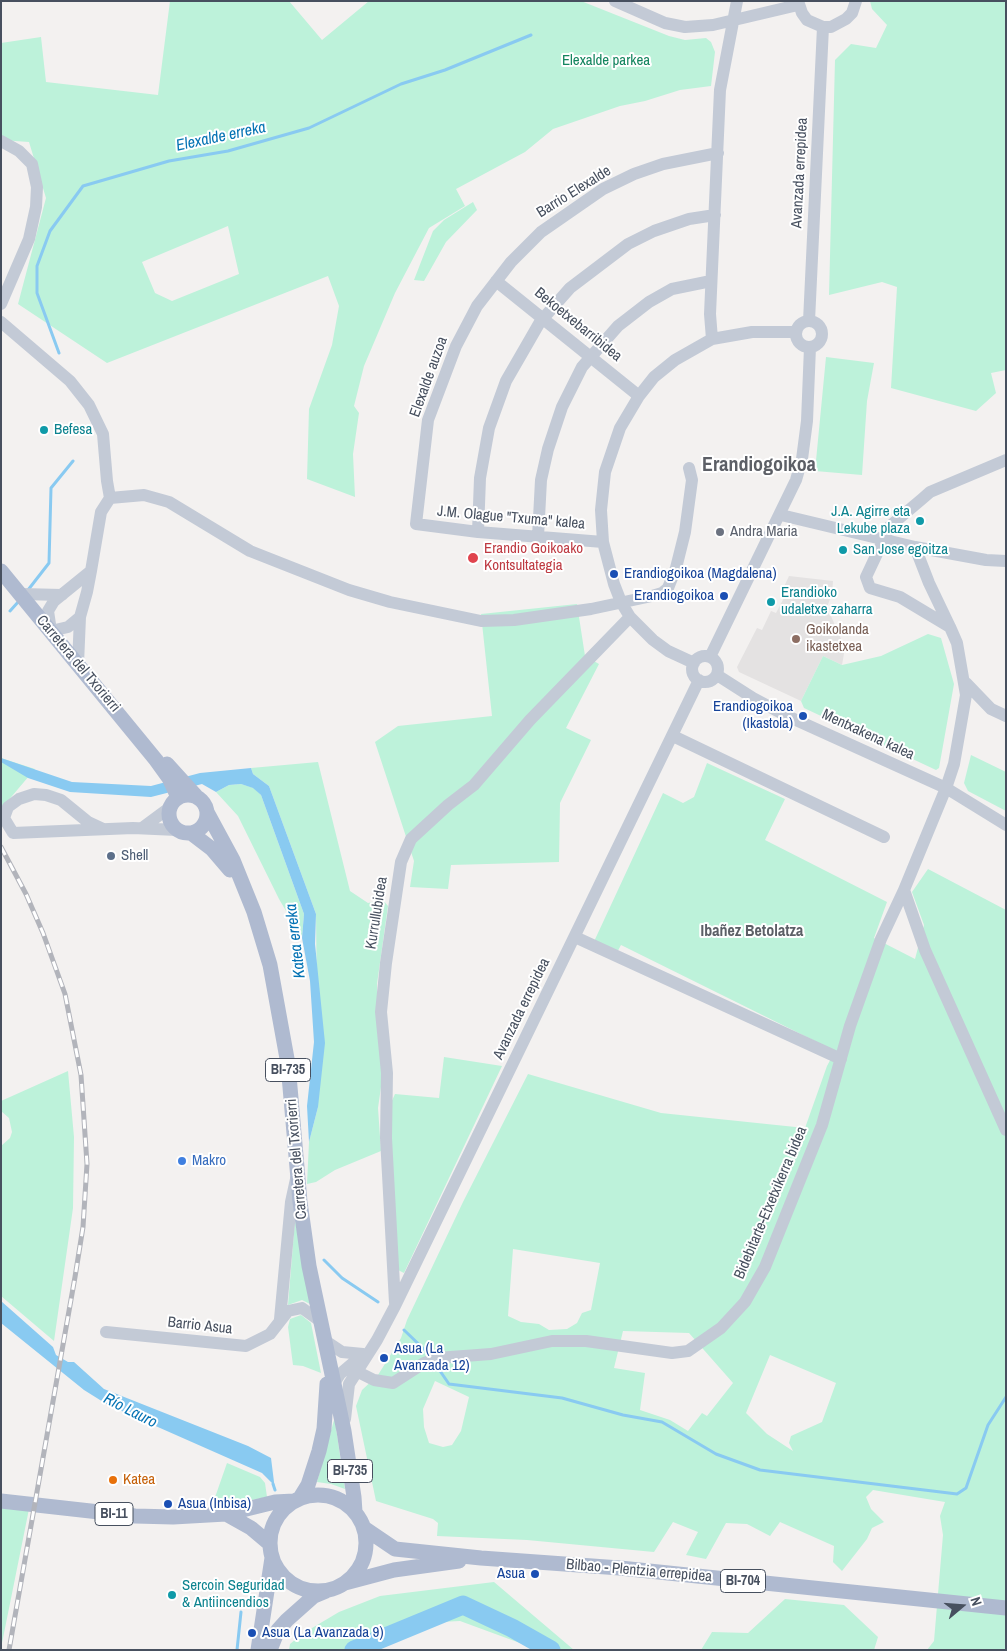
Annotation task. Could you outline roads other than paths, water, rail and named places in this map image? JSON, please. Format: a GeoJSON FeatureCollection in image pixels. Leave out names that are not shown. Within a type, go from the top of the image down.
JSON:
{"type":"FeatureCollection","features":[{"type":"Feature","properties":{"kind":"main road","name":"Carretera del Txorierri"},"geometry":{"type":"LineString","coordinates":[[1,571],[169,778],[174,802]]}},
{"type":"Feature","properties":{"kind":"main road","name":"Carretera del Txorierri"},"geometry":{"type":"LineString","coordinates":[[131,729],[196,796]]}},
{"type":"Feature","properties":{"kind":"main road"},"geometry":{"type":"LineString","coordinates":[[190,794],[196,796],[205,806],[207,812],[201,828],[184,831],[169,818],[174,802],[190,794]]}},
{"type":"Feature","properties":{"kind":"main road","name":"Carretera del Txorierri"},"geometry":{"type":"LineString","coordinates":[[207,812],[233,860],[261,933],[278,1009],[288,1064],[309,1266],[324,1340]]}},
{"type":"Feature","properties":{"kind":"main road","name":"Carretera del Txorierri"},"geometry":{"type":"LineString","coordinates":[[184,831],[223,860],[245,892]]}},
{"type":"Feature","properties":{"kind":"main road","name":"BI-735"},"geometry":{"type":"LineString","coordinates":[[324,1340],[344,1431],[354,1497],[354,1512]]}},
{"type":"Feature","properties":{"kind":"main road","name":"BI-735"},"geometry":{"type":"LineString","coordinates":[[258,1650],[276,1519],[284,1509],[297,1499],[308,1485],[319,1451],[324,1429],[327,1400],[326,1355]]}},
{"type":"Feature","properties":{"kind":"main road","name":"BI-735"},"geometry":{"type":"LineString","coordinates":[[297,1499],[315,1495],[330,1496],[343,1502],[354,1512],[364,1528]]}},
{"type":"Feature","properties":{"kind":"main road","name":"BI-11"},"geometry":{"type":"LineString","coordinates":[[1,1501],[135,1516],[226,1514],[275,1502],[297,1499]]}},
{"type":"Feature","properties":{"kind":"main road"},"geometry":{"type":"LineString","coordinates":[[226,1514],[251,1528],[271,1551],[278,1570],[288,1580],[300,1588],[314,1591],[328,1590]]}},
{"type":"Feature","properties":{"kind":"main road"},"geometry":{"type":"LineString","coordinates":[[270,1650],[278,1630],[286,1620],[314,1596],[343,1584],[353,1576],[363,1559],[366,1540],[364,1528]]}},
{"type":"Feature","properties":{"kind":"main road","name":"BI-704"},"geometry":{"type":"LineString","coordinates":[[364,1528],[395,1549],[481,1558]]}},
{"type":"Feature","properties":{"kind":"main road","name":"BI-704"},"geometry":{"type":"LineString","coordinates":[[343,1584],[394,1570],[481,1558]]}},
{"type":"Feature","properties":{"kind":"main road","name":"Bilbao - Plentzia errepidea"},"geometry":{"type":"LineString","coordinates":[[481,1558],[620,1568],[1006,1608]]}},
{"type":"Feature","properties":{"kind":"street"},"geometry":{"type":"LineString","coordinates":[[615,1],[665,23],[685,27],[713,25],[798,3],[807,20],[823,27],[831,27],[846,19],[852,13],[856,1]]}},
{"type":"Feature","properties":{"kind":"street"},"geometry":{"type":"LineString","coordinates":[[712,339],[711,281],[720,90],[737,1]]}},
{"type":"Feature","properties":{"kind":"street","name":"Avanzada errepidea"},"geometry":{"type":"LineString","coordinates":[[809,321],[823,27]]}},
{"type":"Feature","properties":{"kind":"street"},"geometry":{"type":"LineString","coordinates":[[1,141],[19,150],[32,164],[37,187],[36,207],[29,239],[1,304]]}},
{"type":"Feature","properties":{"kind":"street","name":"Barrio Elexalde"},"geometry":{"type":"LineString","coordinates":[[496,281],[541,232],[603,189],[663,164],[695,156],[718,153]]}},
{"type":"Feature","properties":{"kind":"street"},"geometry":{"type":"LineString","coordinates":[[478,532],[480,478],[490,428],[516,362],[543,319],[570,288],[628,244],[654,231],[689,219],[715,215]]}},
{"type":"Feature","properties":{"kind":"street","name":"Bekoetxebarribidea"},"geometry":{"type":"LineString","coordinates":[[496,281],[639,396]]}},
{"type":"Feature","properties":{"kind":"street","name":"Elexalde auzoa"},"geometry":{"type":"LineString","coordinates":[[416,524],[428,420],[456,346],[477,306],[496,281]]}},
{"type":"Feature","properties":{"kind":"street"},"geometry":{"type":"LineString","coordinates":[[538,537],[541,480],[548,449],[562,407],[590,357],[618,326],[649,302],[672,289],[711,281]]}},
{"type":"Feature","properties":{"kind":"street"},"geometry":{"type":"LineString","coordinates":[[809,321],[817,323],[822,334],[820,341],[810,347],[800,343],[796,332],[799,326],[809,321]]}},
{"type":"Feature","properties":{"kind":"street"},"geometry":{"type":"LineString","coordinates":[[1,322],[70,381],[89,405],[103,434],[110,498],[101,512],[91,571],[80,617],[78,664]]}},
{"type":"Feature","properties":{"kind":"street"},"geometry":{"type":"LineString","coordinates":[[694,663],[660,646],[630,617],[621,602],[614,584],[603,542],[601,510],[605,472],[620,428],[639,396],[654,377],[675,360],[712,339],[752,332],[796,332]]}},
{"type":"Feature","properties":{"kind":"street"},"geometry":{"type":"LineString","coordinates":[[710,657],[781,515],[802,459],[807,421],[810,347]]}},
{"type":"Feature","properties":{"kind":"street"},"geometry":{"type":"LineString","coordinates":[[950,627],[900,597],[870,588],[866,577],[890,526],[930,492],[1006,460]]}},
{"type":"Feature","properties":{"kind":"street"},"geometry":{"type":"LineString","coordinates":[[110,498],[144,495],[169,502],[250,551],[349,590],[390,602],[489,620],[536,617],[621,602],[657,595],[668,588],[676,568],[685,532],[692,480],[689,468]]}},
{"type":"Feature","properties":{"kind":"street"},"geometry":{"type":"LineString","coordinates":[[781,515],[915,547],[986,560],[1006,561]]}},
{"type":"Feature","properties":{"kind":"street","name":"J.M. Olague \"Txuma\" kalea"},"geometry":{"type":"LineString","coordinates":[[416,524],[478,532],[603,542]]}},
{"type":"Feature","properties":{"kind":"street"},"geometry":{"type":"LineString","coordinates":[[915,547],[957,643],[966,683],[991,709],[1006,716]]}},
{"type":"Feature","properties":{"kind":"street"},"geometry":{"type":"LineString","coordinates":[[80,617],[68,627],[51,631],[48,611],[54,601],[91,571]]}},
{"type":"Feature","properties":{"kind":"street"},"geometry":{"type":"LineString","coordinates":[[21,594],[62,595]]}},
{"type":"Feature","properties":{"kind":"street","name":"Kurrullubidea"},"geometry":{"type":"LineString","coordinates":[[395,1306],[386,1138],[387,1073],[381,1012],[386,963],[401,862],[411,839],[448,805],[474,786],[530,720],[630,617]]}},
{"type":"Feature","properties":{"kind":"street"},"geometry":{"type":"LineString","coordinates":[[699,657],[710,657],[718,666],[716,675],[707,681],[699,680],[694,674],[694,663],[699,657]]}},
{"type":"Feature","properties":{"kind":"street","name":"Mentxakena kalea"},"geometry":{"type":"LineString","coordinates":[[716,675],[785,715],[946,788],[1006,825]]}},
{"type":"Feature","properties":{"kind":"street","name":"Avanzada errepidea"},"geometry":{"type":"LineString","coordinates":[[366,1352],[395,1306],[699,680]]}},
{"type":"Feature","properties":{"kind":"street","name":"Bidebitarte-Etxetxikerra bidea"},"geometry":{"type":"LineString","coordinates":[[356,1370],[374,1380],[393,1383],[424,1363],[437,1358],[492,1354],[552,1340],[586,1341],[672,1353],[688,1351],[721,1328],[745,1302],[765,1267],[822,1125],[841,1059],[881,939],[904,890],[946,788],[954,764],[966,695],[966,683]]}},
{"type":"Feature","properties":{"kind":"street"},"geometry":{"type":"LineString","coordinates":[[673,736],[884,837]]}},
{"type":"Feature","properties":{"kind":"street"},"geometry":{"type":"LineString","coordinates":[[103,829],[88,822],[61,800],[46,795],[34,794],[19,799],[8,808],[4,818],[12,833],[142,828],[184,831]]}},
{"type":"Feature","properties":{"kind":"street"},"geometry":{"type":"LineString","coordinates":[[142,828],[174,802]]}},
{"type":"Feature","properties":{"kind":"street"},"geometry":{"type":"LineString","coordinates":[[904,890],[925,950],[1006,1130]]}},
{"type":"Feature","properties":{"kind":"street"},"geometry":{"type":"LineString","coordinates":[[575,937],[841,1059]]}},
{"type":"Feature","properties":{"kind":"street"},"geometry":{"type":"LineString","coordinates":[[280,1319],[290,1202],[298,1170]]}},
{"type":"Feature","properties":{"kind":"street","name":"Barrio Asua"},"geometry":{"type":"LineString","coordinates":[[106,1332],[246,1346],[270,1334],[288,1311],[302,1308],[320,1321]]}},
{"type":"Feature","properties":{"kind":"street"},"geometry":{"type":"LineString","coordinates":[[324,1340],[342,1352],[366,1352]]}},
{"type":"Feature","properties":{"kind":"street"},"geometry":{"type":"LineString","coordinates":[[344,1431],[349,1384],[366,1352]]}},
{"type":"Feature","properties":{"kind":"street"},"geometry":{"type":"LineString","coordinates":[[327,1400],[333,1384],[340,1374],[366,1352]]}},
{"type":"Feature","properties":{"kind":"water"},"geometry":{"type":"Polygon","coordinates":[[[1,758],[72,782],[151,786],[200,773],[251,768],[253,774],[269,786],[316,914],[315,944],[325,1043],[318,1107],[309,1142],[307,1106],[314,1042],[310,981],[302,938],[304,914],[261,795],[253,788],[241,784],[229,785],[216,792],[202,784],[151,797],[70,792],[28,778],[1,762],[1,758]]]}},
{"type":"Feature","properties":{"kind":"water"},"geometry":{"type":"Polygon","coordinates":[[[1,1301],[53,1347],[56,1355],[68,1362],[74,1362],[104,1389],[248,1446],[271,1458],[275,1490],[273,1484],[262,1473],[108,1405],[84,1390],[1,1323],[1,1301]]]}},
{"type":"Feature","properties":{"kind":"waterway","name":"Elexalde erreka"},"geometry":{"type":"LineString","coordinates":[[59,353],[37,293],[37,266],[50,231],[83,186],[169,161],[228,151],[309,128],[401,84],[445,70],[531,35]]}},
{"type":"Feature","properties":{"kind":"waterway","name":"Elexalde erreka"},"geometry":{"type":"LineString","coordinates":[[28,590],[49,563],[51,488],[73,461]]}},
{"type":"Feature","properties":{"kind":"waterway","name":"Elexalde erreka"},"geometry":{"type":"LineString","coordinates":[[10,611],[19,601]]}},
{"type":"Feature","properties":{"kind":"waterway"},"geometry":{"type":"LineString","coordinates":[[324,1260],[342,1278],[378,1302]]}},
{"type":"Feature","properties":{"kind":"waterway"},"geometry":{"type":"LineString","coordinates":[[404,1330],[431,1356]]}},
{"type":"Feature","properties":{"kind":"waterway"},"geometry":{"type":"LineString","coordinates":[[438,1368],[449,1384],[562,1398],[623,1415],[662,1422],[716,1454],[760,1470],[957,1494],[966,1488],[988,1425],[1006,1397]]}},
{"type":"Feature","properties":{"kind":"waterway","name":"Río Lauro"},"geometry":{"type":"LineString","coordinates":[[273,1484],[275,1490]]}},
{"type":"Feature","properties":{"kind":"waterway","name":"Río Lauro"},"geometry":{"type":"LineString","coordinates":[[354,1650],[463,1605],[512,1628],[551,1650]]}},
{"type":"Feature","properties":{"kind":"waterway","name":"Río Lauro"},"geometry":{"type":"LineString","coordinates":[[237,1650],[241,1612]]}},
{"type":"Feature","properties":{"kind":"railway"},"geometry":{"type":"LineString","coordinates":[[1,847],[26,894],[43,933],[65,994],[81,1075],[87,1164],[83,1227],[75,1277],[9,1650]]}},
{"type":"Feature","properties":{"kind":"place","name":"Befesa"},"geometry":{"type":"Point","coordinates":[44,430]}},
{"type":"Feature","properties":{"kind":"place","name":"J.A. Agirre eta Lekube plaza"},"geometry":{"type":"Point","coordinates":[920,521]}},
{"type":"Feature","properties":{"kind":"place","name":"Andra Maria"},"geometry":{"type":"Point","coordinates":[720,532]}},
{"type":"Feature","properties":{"kind":"place","name":"San Jose egoitza"},"geometry":{"type":"Point","coordinates":[843,550]}},
{"type":"Feature","properties":{"kind":"place","name":"Erandio Goikoako Kontsultategia"},"geometry":{"type":"Point","coordinates":[473,558]}},
{"type":"Feature","properties":{"kind":"place","name":"Erandiogoikoa (Magdalena)"},"geometry":{"type":"Point","coordinates":[614,574]}},
{"type":"Feature","properties":{"kind":"place","name":"Erandiogoikoa"},"geometry":{"type":"Point","coordinates":[724,596]}},
{"type":"Feature","properties":{"kind":"place","name":"Erandioko udaletxe zaharra"},"geometry":{"type":"Point","coordinates":[771,602]}},
{"type":"Feature","properties":{"kind":"place","name":"Goikolanda ikastetxea"},"geometry":{"type":"Point","coordinates":[796,639]}},
{"type":"Feature","properties":{"kind":"place","name":"Erandiogoikoa (Ikastola)"},"geometry":{"type":"Point","coordinates":[803,716]}},
{"type":"Feature","properties":{"kind":"place","name":"Shell"},"geometry":{"type":"Point","coordinates":[111,856]}},
{"type":"Feature","properties":{"kind":"place","name":"Makro"},"geometry":{"type":"Point","coordinates":[182,1161]}},
{"type":"Feature","properties":{"kind":"place","name":"Asua (La Avanzada 12)"},"geometry":{"type":"Point","coordinates":[384,1358]}},
{"type":"Feature","properties":{"kind":"place","name":"Katea"},"geometry":{"type":"Point","coordinates":[113,1480]}},
{"type":"Feature","properties":{"kind":"place","name":"Asua (Inbisa)"},"geometry":{"type":"Point","coordinates":[168,1504]}},
{"type":"Feature","properties":{"kind":"place","name":"Asua"},"geometry":{"type":"Point","coordinates":[535,1574]}},
{"type":"Feature","properties":{"kind":"place","name":"Sercoin Seguridad & Antiincendios"},"geometry":{"type":"Point","coordinates":[172,1595]}},
{"type":"Feature","properties":{"kind":"place","name":"Asua (La Avanzada 9)"},"geometry":{"type":"Point","coordinates":[252,1633]}},
{"type":"Feature","properties":{"kind":"district","name":"Erandiogoikoa"},"geometry":{"type":"Point","coordinates":[759,466]}},
{"type":"Feature","properties":{"kind":"district","name":"Ibañez Betolatza"},"geometry":{"type":"Point","coordinates":[752,932]}},
{"type":"Feature","properties":{"kind":"park label","name":"Elexalde parkea"},"geometry":{"type":"Point","coordinates":[606,61]}},
{"type":"Feature","properties":{"kind":"water label","name":"Katea erreka"},"geometry":{"type":"Point","coordinates":[296,941]}}]}
